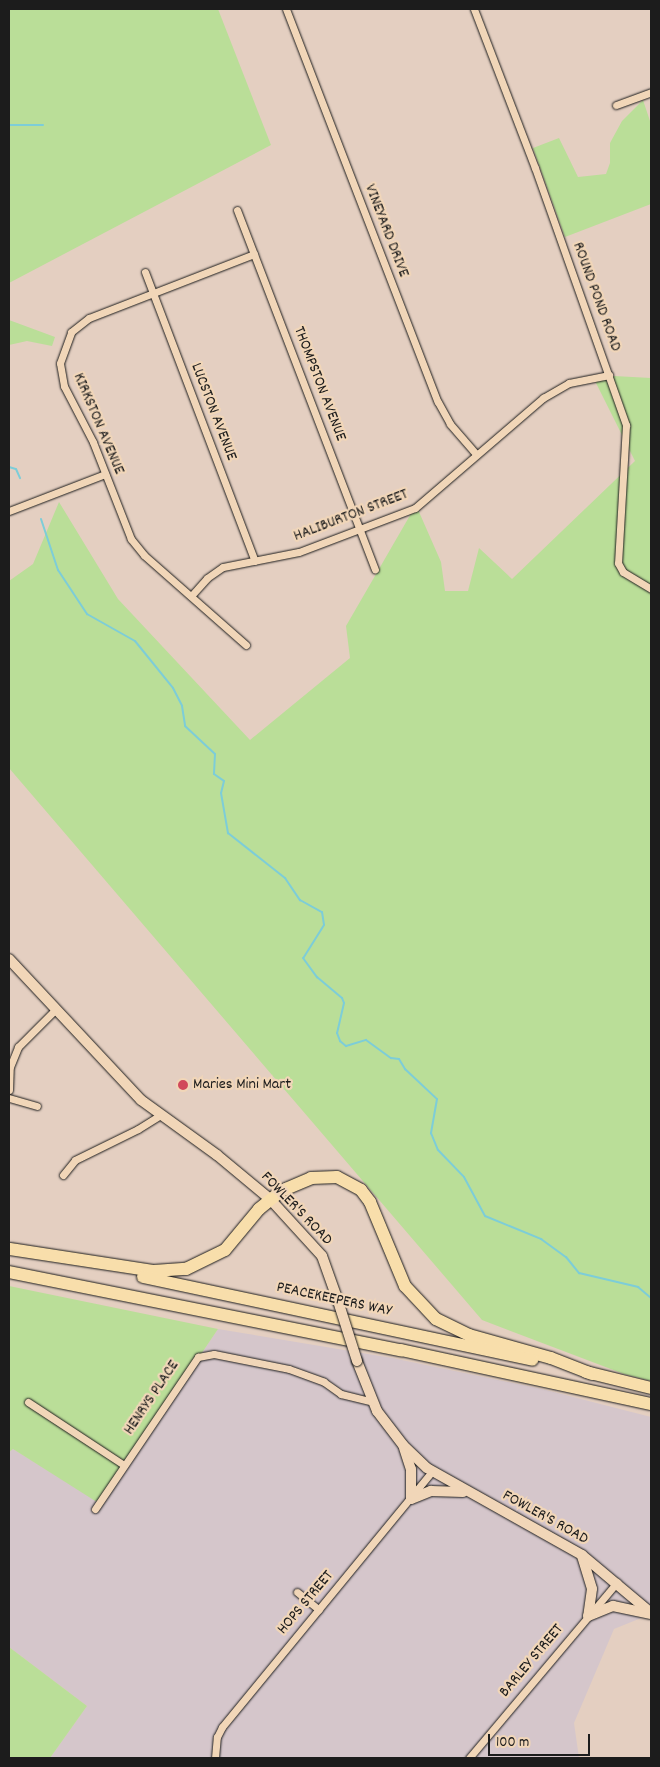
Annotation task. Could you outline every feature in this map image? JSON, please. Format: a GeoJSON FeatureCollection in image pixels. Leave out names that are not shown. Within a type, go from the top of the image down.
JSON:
{"type":"FeatureCollection","features":[{"type":"Feature","properties":{"kind":"highway"},"geometry":{"type":"LineString","coordinates":[[9,1248],[154,1271],[186,1269],[225,1250],[270,1199],[311,1178],[325,1176],[349,1182],[370,1202],[405,1286],[436,1319],[469,1334],[592,1374]]}},
{"type":"Feature","properties":{"kind":"highway","name":"PEACEKEEPERS WAY"},"geometry":{"type":"LineString","coordinates":[[9,1248],[651,1388]]}},
{"type":"Feature","properties":{"kind":"highway"},"geometry":{"type":"LineString","coordinates":[[9,1272],[401,1350],[651,1404]]}},
{"type":"Feature","properties":{"kind":"street","name":"VINEYARD DRIVE"},"geometry":{"type":"LineString","coordinates":[[286,9],[438,402],[450,424],[476,454]]}},
{"type":"Feature","properties":{"kind":"street","name":"ROUND POND ROAD"},"geometry":{"type":"LineString","coordinates":[[474,9],[626,425],[627,442],[616,542],[618,564],[623,572],[651,589]]}},
{"type":"Feature","properties":{"kind":"street"},"geometry":{"type":"LineString","coordinates":[[616,105],[651,92]]}},
{"type":"Feature","properties":{"kind":"street","name":"THOMPSTON AVENUE"},"geometry":{"type":"LineString","coordinates":[[237,210],[376,569]]}},
{"type":"Feature","properties":{"kind":"street","name":"KIRKSTON AVENUE"},"geometry":{"type":"LineString","coordinates":[[246,645],[134,544],[105,474],[64,386],[62,352],[79,325],[153,293],[254,254]]}},
{"type":"Feature","properties":{"kind":"street","name":"LUCSTON AVENUE"},"geometry":{"type":"LineString","coordinates":[[145,272],[255,561]]}},
{"type":"Feature","properties":{"kind":"street","name":"HALIBURTON STREET"},"geometry":{"type":"LineString","coordinates":[[191,596],[217,570],[299,552],[415,508],[476,454],[557,389],[581,378],[609,375]]}},
{"type":"Feature","properties":{"kind":"street"},"geometry":{"type":"LineString","coordinates":[[9,511],[105,474]]}},
{"type":"Feature","properties":{"kind":"street","name":"FOWLER'S ROAD"},"geometry":{"type":"LineString","coordinates":[[9,959],[141,1100],[218,1155],[270,1199],[322,1256],[357,1361],[374,1402],[403,1444],[432,1471],[582,1555],[616,1582],[651,1614]]}},
{"type":"Feature","properties":{"kind":"street"},"geometry":{"type":"LineString","coordinates":[[9,1090],[10,1068],[18,1047],[56,1009]]}},
{"type":"Feature","properties":{"kind":"street"},"geometry":{"type":"LineString","coordinates":[[9,1098],[37,1106]]}},
{"type":"Feature","properties":{"kind":"street"},"geometry":{"type":"LineString","coordinates":[[63,1175],[75,1160],[138,1129],[160,1115]]}},
{"type":"Feature","properties":{"kind":"street","name":"HENRYS PLACE"},"geometry":{"type":"LineString","coordinates":[[94,1509],[192,1364],[206,1354],[289,1369],[324,1382],[341,1394],[374,1402]]}},
{"type":"Feature","properties":{"kind":"street"},"geometry":{"type":"LineString","coordinates":[[28,1402],[124,1466]]}},
{"type":"Feature","properties":{"kind":"street"},"geometry":{"type":"LineString","coordinates":[[403,1444],[411,1469],[411,1498],[431,1491],[467,1492]]}},
{"type":"Feature","properties":{"kind":"street","name":"HOPS STREET"},"geometry":{"type":"LineString","coordinates":[[215,1758],[217,1737],[222,1727],[432,1471]]}},
{"type":"Feature","properties":{"kind":"street"},"geometry":{"type":"LineString","coordinates":[[582,1555],[591,1584],[588,1616],[613,1606],[651,1614]]}},
{"type":"Feature","properties":{"kind":"street","name":"BARLEY STREET"},"geometry":{"type":"LineString","coordinates":[[469,1758],[616,1582]]}},
{"type":"Feature","properties":{"kind":"street"},"geometry":{"type":"LineString","coordinates":[[297,1592],[319,1610]]}},
{"type":"Feature","properties":{"kind":"shaded area"},"geometry":{"type":"Polygon","coordinates":[[[218,1329],[392,1358],[542,1389],[651,1417],[651,1614],[614,1629],[574,1723],[579,1758],[50,1758],[87,1706],[9,1647],[9,1452],[13,1449],[100,1503],[218,1329]]]}},
{"type":"Feature","properties":{"kind":"green space"},"geometry":{"type":"Polygon","coordinates":[[[9,9],[218,9],[271,145],[9,283],[9,9]]]}},
{"type":"Feature","properties":{"kind":"green space"},"geometry":{"type":"Polygon","coordinates":[[[643,100],[651,124],[651,204],[565,237],[533,148],[559,138],[578,177],[606,174],[610,163],[610,143],[622,121],[643,100]]]}},
{"type":"Feature","properties":{"kind":"green space"},"geometry":{"type":"Polygon","coordinates":[[[9,320],[55,337],[52,346],[27,341],[9,345],[9,320]]]}},
{"type":"Feature","properties":{"kind":"green space"},"geometry":{"type":"Polygon","coordinates":[[[614,376],[651,378],[651,1381],[624,1374],[482,1320],[9,768],[9,581],[33,564],[59,502],[118,599],[250,740],[350,658],[346,626],[416,505],[441,562],[445,591],[468,591],[479,548],[512,579],[635,461],[595,381],[614,376]]]}},
{"type":"Feature","properties":{"kind":"green space"},"geometry":{"type":"Polygon","coordinates":[[[9,1286],[218,1329],[100,1504],[13,1449],[9,1452],[9,1286]]]}},
{"type":"Feature","properties":{"kind":"green space"},"geometry":{"type":"Polygon","coordinates":[[[9,1647],[87,1706],[50,1758],[9,1758],[9,1647]]]}},
{"type":"Feature","properties":{"kind":"waterway"},"geometry":{"type":"LineString","coordinates":[[9,125],[43,125]]}},
{"type":"Feature","properties":{"kind":"waterway"},"geometry":{"type":"LineString","coordinates":[[9,467],[16,469],[20,478]]}},
{"type":"Feature","properties":{"kind":"waterway"},"geometry":{"type":"LineString","coordinates":[[41,519],[58,570],[87,614],[135,641],[173,688],[182,706],[185,726],[215,754],[214,774],[224,781],[221,793],[228,833],[285,878],[300,900],[322,912],[324,925],[303,958],[317,977],[342,998],[344,1003],[337,1033],[340,1041],[346,1046],[366,1040],[391,1058],[399,1059],[405,1069],[437,1099],[431,1133],[438,1150],[464,1177],[485,1216],[541,1239],[566,1257],[579,1273],[638,1287],[651,1298]]}},
{"type":"Feature","properties":{"kind":"place","name":"Maries Mini Mart"},"geometry":{"type":"Point","coordinates":[183,1085]}}]}
